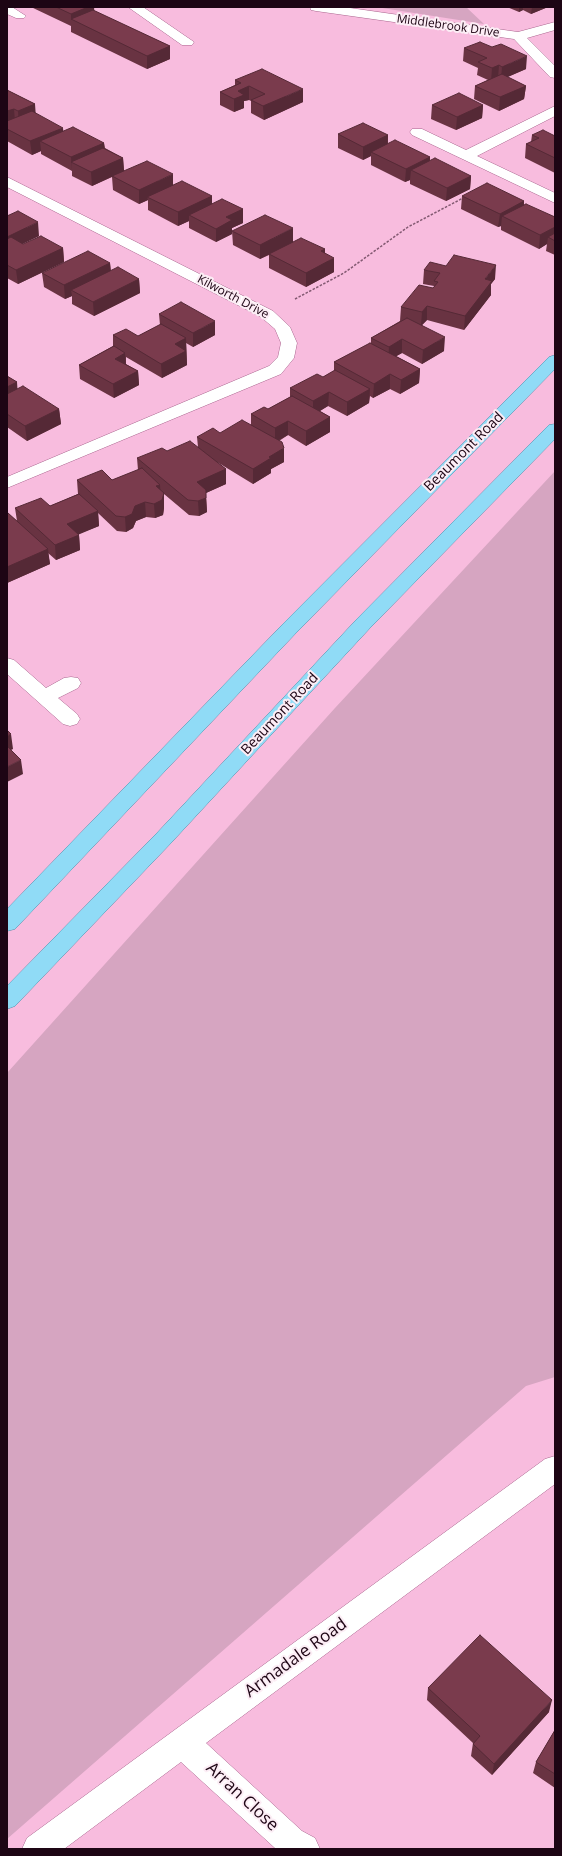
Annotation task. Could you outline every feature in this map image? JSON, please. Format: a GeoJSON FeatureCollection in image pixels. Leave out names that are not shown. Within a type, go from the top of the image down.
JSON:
{"type":"FeatureCollection","features":[{"type":"Feature","properties":{"kind":"highway","name":"Beaumont Road"},"geometry":{"type":"LineString","coordinates":[[7,923],[289,629],[555,360]]}},
{"type":"Feature","properties":{"kind":"highway","name":"Beaumont Road"},"geometry":{"type":"LineString","coordinates":[[7,1000],[164,838],[363,624],[555,428]]}},
{"type":"Feature","properties":{"kind":"street"},"geometry":{"type":"LineString","coordinates":[[134,7],[187,42]]}},
{"type":"Feature","properties":{"kind":"street","name":"Middlebrook Drive"},"geometry":{"type":"LineString","coordinates":[[316,7],[518,36],[555,26]]}},
{"type":"Feature","properties":{"kind":"street"},"geometry":{"type":"LineString","coordinates":[[518,36],[555,74]]}},
{"type":"Feature","properties":{"kind":"street"},"geometry":{"type":"LineString","coordinates":[[466,156],[555,110]]}},
{"type":"Feature","properties":{"kind":"street"},"geometry":{"type":"LineString","coordinates":[[417,132],[555,199]]}},
{"type":"Feature","properties":{"kind":"street","name":"Kilworth Drive"},"geometry":{"type":"LineString","coordinates":[[7,181],[267,314],[282,327],[289,343],[286,358],[275,370],[9,481]]}},
{"type":"Feature","properties":{"kind":"street"},"geometry":{"type":"LineString","coordinates":[[7,664],[70,719]]}},
{"type":"Feature","properties":{"kind":"street"},"geometry":{"type":"LineString","coordinates":[[44,697],[71,683]]}},
{"type":"Feature","properties":{"kind":"street","name":"Armadale Road"},"geometry":{"type":"LineString","coordinates":[[38,1849],[555,1468]]}},
{"type":"Feature","properties":{"kind":"street","name":"Arran Close"},"geometry":{"type":"LineString","coordinates":[[182,1742],[290,1842],[304,1849]]}},
{"type":"Feature","properties":{"kind":"lane"},"geometry":{"type":"LineString","coordinates":[[7,10],[20,16]]}},
{"type":"Feature","properties":{"kind":"path"},"geometry":{"type":"LineString","coordinates":[[267,314],[344,273],[408,227],[506,175]]}},
{"type":"Feature","properties":{"kind":"shaded area"},"geometry":{"type":"Polygon","coordinates":[[[376,7],[466,7],[484,24],[376,7]]]}},
{"type":"Feature","properties":{"kind":"shaded area"},"geometry":{"type":"Polygon","coordinates":[[[555,471],[555,1377],[526,1386],[7,1839],[7,1073],[335,708],[555,471]]]}},
{"type":"Feature","properties":{"kind":"building"},"geometry":{"type":"Polygon","coordinates":[[[56,7],[88,7],[71,14],[56,7]]]}},
{"type":"Feature","properties":{"kind":"building"},"geometry":{"type":"Polygon","coordinates":[[[93,10],[170,46],[147,56],[71,19],[93,10]]]}},
{"type":"Feature","properties":{"kind":"building"},"geometry":{"type":"Polygon","coordinates":[[[480,42],[492,47],[501,44],[527,56],[502,67],[499,65],[492,68],[478,62],[487,58],[464,48],[480,42]]]}},
{"type":"Feature","properties":{"kind":"building"},"geometry":{"type":"Polygon","coordinates":[[[262,69],[303,89],[263,106],[251,100],[265,94],[249,86],[238,91],[244,95],[234,99],[220,92],[241,83],[235,80],[262,69]]]}},
{"type":"Feature","properties":{"kind":"building"},"geometry":{"type":"Polygon","coordinates":[[[502,74],[526,86],[500,97],[475,86],[502,74]]]}},
{"type":"Feature","properties":{"kind":"building"},"geometry":{"type":"Polygon","coordinates":[[[7,90],[35,104],[18,111],[14,109],[7,111],[7,90]]]}},
{"type":"Feature","properties":{"kind":"building"},"geometry":{"type":"Polygon","coordinates":[[[459,93],[483,105],[457,117],[432,105],[459,93]]]}},
{"type":"Feature","properties":{"kind":"building"},"geometry":{"type":"Polygon","coordinates":[[[32,111],[63,128],[30,141],[7,129],[7,121],[32,111]]]}},
{"type":"Feature","properties":{"kind":"building"},"geometry":{"type":"Polygon","coordinates":[[[363,123],[388,135],[363,147],[338,134],[363,123]]]}},
{"type":"Feature","properties":{"kind":"building"},"geometry":{"type":"Polygon","coordinates":[[[73,127],[104,143],[71,157],[40,141],[73,127]]]}},
{"type":"Feature","properties":{"kind":"building"},"geometry":{"type":"Polygon","coordinates":[[[543,130],[555,136],[555,158],[526,144],[539,138],[532,135],[543,130]]]}},
{"type":"Feature","properties":{"kind":"building"},"geometry":{"type":"Polygon","coordinates":[[[395,140],[430,157],[406,169],[371,152],[395,140]]]}},
{"type":"Feature","properties":{"kind":"building"},"geometry":{"type":"Polygon","coordinates":[[[103,148],[123,158],[91,172],[71,162],[103,148]]]}},
{"type":"Feature","properties":{"kind":"building"},"geometry":{"type":"Polygon","coordinates":[[[435,158],[471,176],[447,188],[411,170],[435,158]]]}},
{"type":"Feature","properties":{"kind":"building"},"geometry":{"type":"Polygon","coordinates":[[[147,161],[173,174],[139,190],[112,176],[147,161]]]}},
{"type":"Feature","properties":{"kind":"building"},"geometry":{"type":"Polygon","coordinates":[[[182,181],[212,196],[178,212],[147,197],[182,181]]]}},
{"type":"Feature","properties":{"kind":"building"},"geometry":{"type":"Polygon","coordinates":[[[487,183],[524,201],[500,214],[462,196],[487,183]]]}},
{"type":"Feature","properties":{"kind":"building"},"geometry":{"type":"Polygon","coordinates":[[[222,199],[243,209],[226,217],[232,220],[216,229],[189,215],[222,199]]]}},
{"type":"Feature","properties":{"kind":"building"},"geometry":{"type":"Polygon","coordinates":[[[526,204],[555,217],[555,227],[540,235],[502,216],[526,204]]]}},
{"type":"Feature","properties":{"kind":"building"},"geometry":{"type":"Polygon","coordinates":[[[18,211],[38,222],[7,237],[7,216],[18,211]]]}},
{"type":"Feature","properties":{"kind":"building"},"geometry":{"type":"Polygon","coordinates":[[[265,215],[293,228],[260,245],[232,231],[265,215]]]}},
{"type":"Feature","properties":{"kind":"building"},"geometry":{"type":"Polygon","coordinates":[[[555,233],[555,241],[548,237],[555,233]]]}},
{"type":"Feature","properties":{"kind":"building"},"geometry":{"type":"Polygon","coordinates":[[[41,236],[63,248],[16,270],[7,265],[7,239],[11,237],[23,244],[41,236]]]}},
{"type":"Feature","properties":{"kind":"building"},"geometry":{"type":"Polygon","coordinates":[[[301,238],[325,249],[321,251],[334,258],[306,273],[269,254],[301,238]]]}},
{"type":"Feature","properties":{"kind":"building"},"geometry":{"type":"Polygon","coordinates":[[[88,251],[110,263],[64,285],[42,273],[88,251]]]}},
{"type":"Feature","properties":{"kind":"building"},"geometry":{"type":"Polygon","coordinates":[[[454,255],[496,265],[485,279],[492,281],[465,316],[427,306],[422,312],[401,307],[419,285],[433,288],[438,282],[434,281],[440,273],[424,270],[430,262],[446,266],[454,255]]]}},
{"type":"Feature","properties":{"kind":"building"},"geometry":{"type":"Polygon","coordinates":[[[118,267],[139,279],[93,302],[71,290],[118,267]]]}},
{"type":"Feature","properties":{"kind":"building"},"geometry":{"type":"Polygon","coordinates":[[[181,302],[215,321],[193,333],[159,314],[181,302]]]}},
{"type":"Feature","properties":{"kind":"building"},"geometry":{"type":"Polygon","coordinates":[[[407,318],[445,337],[423,350],[402,339],[389,347],[371,338],[407,318]]]}},
{"type":"Feature","properties":{"kind":"building"},"geometry":{"type":"Polygon","coordinates":[[[161,324],[186,338],[175,344],[186,351],[161,364],[113,335],[126,329],[138,336],[161,324]]]}},
{"type":"Feature","properties":{"kind":"building"},"geometry":{"type":"Polygon","coordinates":[[[370,343],[420,369],[401,380],[390,374],[374,384],[334,362],[370,343]]]}},
{"type":"Feature","properties":{"kind":"building"},"geometry":{"type":"Polygon","coordinates":[[[114,346],[125,353],[115,359],[138,371],[113,384],[79,365],[114,346]]]}},
{"type":"Feature","properties":{"kind":"building"},"geometry":{"type":"Polygon","coordinates":[[[335,370],[370,389],[347,402],[329,392],[313,401],[290,388],[317,374],[323,377],[335,370]]]}},
{"type":"Feature","properties":{"kind":"building"},"geometry":{"type":"Polygon","coordinates":[[[7,376],[17,382],[7,387],[7,376]]]}},
{"type":"Feature","properties":{"kind":"building"},"geometry":{"type":"Polygon","coordinates":[[[23,386],[59,409],[25,426],[7,414],[7,394],[23,386]]]}},
{"type":"Feature","properties":{"kind":"building"},"geometry":{"type":"Polygon","coordinates":[[[292,396],[330,417],[306,431],[288,421],[275,428],[251,414],[264,407],[268,409],[292,396]]]}},
{"type":"Feature","properties":{"kind":"building"},"geometry":{"type":"Polygon","coordinates":[[[242,420],[282,442],[284,448],[253,469],[197,437],[213,428],[220,433],[242,420]]]}},
{"type":"Feature","properties":{"kind":"building"},"geometry":{"type":"Polygon","coordinates":[[[190,441],[226,469],[197,482],[206,490],[206,498],[198,501],[188,500],[137,458],[162,448],[167,451],[190,441]]]}},
{"type":"Feature","properties":{"kind":"building"},"geometry":{"type":"Polygon","coordinates":[[[142,468],[160,485],[156,486],[164,493],[162,500],[154,504],[145,502],[135,506],[132,514],[125,517],[116,516],[77,480],[102,470],[112,480],[142,468]]]}},
{"type":"Feature","properties":{"kind":"building"},"geometry":{"type":"Polygon","coordinates":[[[79,494],[98,511],[67,524],[79,535],[55,545],[15,508],[41,498],[50,506],[79,494]]]}},
{"type":"Feature","properties":{"kind":"building"},"geometry":{"type":"Polygon","coordinates":[[[8,513],[48,549],[7,567],[8,513]]]}},
{"type":"Feature","properties":{"kind":"building"},"geometry":{"type":"Polygon","coordinates":[[[7,730],[11,734],[7,736],[7,730]]]}},
{"type":"Feature","properties":{"kind":"building"},"geometry":{"type":"Polygon","coordinates":[[[7,746],[21,760],[7,767],[7,746]]]}},
{"type":"Feature","properties":{"kind":"building"},"geometry":{"type":"Polygon","coordinates":[[[480,1635],[552,1700],[494,1764],[473,1744],[480,1736],[428,1688],[480,1635]]]}},
{"type":"Feature","properties":{"kind":"building"},"geometry":{"type":"Polygon","coordinates":[[[555,1730],[555,1774],[536,1762],[555,1730]]]}}]}
